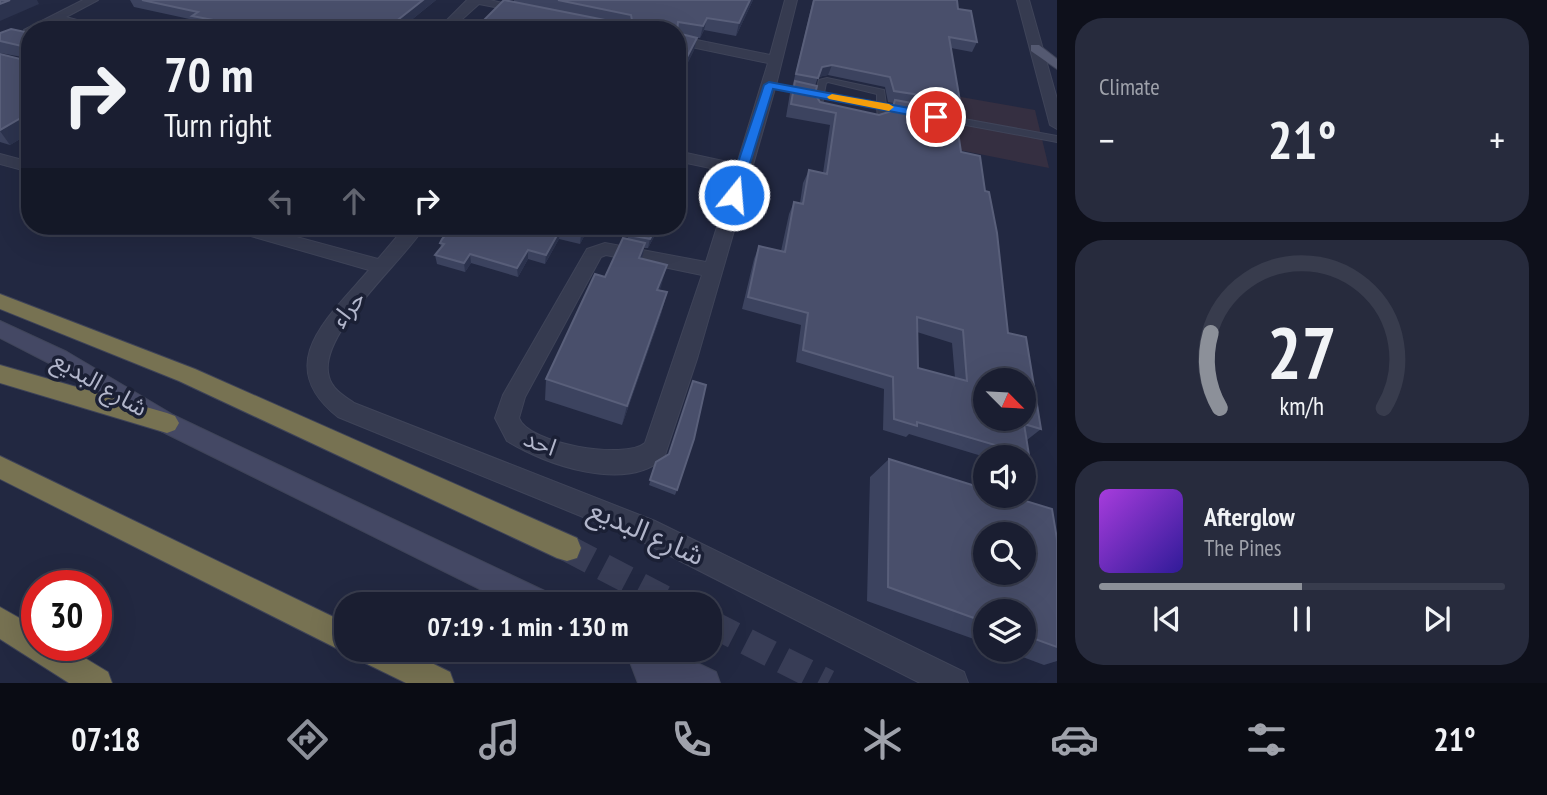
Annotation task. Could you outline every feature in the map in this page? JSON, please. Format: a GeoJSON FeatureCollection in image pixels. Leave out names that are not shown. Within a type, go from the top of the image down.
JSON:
{"type":"FeatureCollection","features":[{"type":"Feature","properties":{"kind":"highway"},"geometry":{"type":"LineString","coordinates":[[0,301],[187,375],[567,548]]}},
{"type":"Feature","properties":{"kind":"highway"},"geometry":{"type":"LineString","coordinates":[[0,374],[167,423]]}},
{"type":"Feature","properties":{"kind":"highway"},"geometry":{"type":"LineString","coordinates":[[0,467],[334,632]]}},
{"type":"Feature","properties":{"kind":"highway"},"geometry":{"type":"LineString","coordinates":[[0,622],[21,635]]}},
{"type":"Feature","properties":{"kind":"highway"},"geometry":{"type":"LineString","coordinates":[[62,661],[97,683]]}},
{"type":"Feature","properties":{"kind":"highway"},"geometry":{"type":"LineString","coordinates":[[396,662],[439,683]]}},
{"type":"Feature","properties":{"kind":"main road"},"geometry":{"type":"LineString","coordinates":[[1035,48],[1057,65]]}},
{"type":"Feature","properties":{"kind":"main road","name":"شارع البديع"},"geometry":{"type":"LineString","coordinates":[[0,329],[59,358],[167,423],[516,592]]}},
{"type":"Feature","properties":{"kind":"main road"},"geometry":{"type":"LineString","coordinates":[[643,662],[653,683]]}},
{"type":"Feature","properties":{"kind":"main road"},"geometry":{"type":"LineString","coordinates":[[661,662],[705,683]]}},
{"type":"Feature","properties":{"kind":"street"},"geometry":{"type":"LineString","coordinates":[[48,21],[92,0]]}},
{"type":"Feature","properties":{"kind":"street"},"geometry":{"type":"LineString","coordinates":[[452,21],[474,0],[543,14]]}},
{"type":"Feature","properties":{"kind":"street","name":"احد"},"geometry":{"type":"LineString","coordinates":[[711,270],[609,250],[594,253],[514,395],[506,415],[509,429],[522,440],[578,457],[619,463],[646,458],[662,435],[769,85],[791,0]]}},
{"type":"Feature","properties":{"kind":"street"},"geometry":{"type":"LineString","coordinates":[[1023,0],[1057,125]]}},
{"type":"Feature","properties":{"kind":"street"},"geometry":{"type":"LineString","coordinates":[[54,18],[67,21]]}},
{"type":"Feature","properties":{"kind":"street"},"geometry":{"type":"LineString","coordinates":[[686,42],[774,60]]}},
{"type":"Feature","properties":{"kind":"street"},"geometry":{"type":"LineString","coordinates":[[686,158],[741,170]]}},
{"type":"Feature","properties":{"kind":"street"},"geometry":{"type":"LineString","coordinates":[[0,159],[21,165]]}},
{"type":"Feature","properties":{"kind":"street"},"geometry":{"type":"LineString","coordinates":[[268,235],[382,267]]}},
{"type":"Feature","properties":{"kind":"street","name":"حراء"},"geometry":{"type":"LineString","coordinates":[[332,402],[316,375],[316,360],[330,331],[409,235]]}},
{"type":"Feature","properties":{"kind":"street","name":"شارع البديع"},"geometry":{"type":"LineString","coordinates":[[332,402],[346,410],[646,530],[953,683]]}},
{"type":"Feature","properties":{"kind":"lane"},"geometry":{"type":"LineString","coordinates":[[824,80],[875,89],[883,94],[882,106],[882,120],[873,122],[822,111],[817,107],[824,80]]}},
{"type":"Feature","properties":{"kind":"lane"},"geometry":{"type":"LineString","coordinates":[[769,85],[912,112]]}},
{"type":"Feature","properties":{"kind":"lane"},"geometry":{"type":"LineString","coordinates":[[925,114],[1057,139]]}},
{"type":"Feature","properties":{"kind":"shaded area"},"geometry":{"type":"Polygon","coordinates":[[[915,89],[1035,110],[1049,168],[914,141],[915,89]]]}},
{"type":"Feature","properties":{"kind":"building"},"geometry":{"type":"Polygon","coordinates":[[[142,0],[423,0],[396,21],[218,21],[192,16],[198,12],[142,0]]]}},
{"type":"Feature","properties":{"kind":"building"},"geometry":{"type":"Polygon","coordinates":[[[504,0],[605,20],[632,20],[631,15],[558,0],[750,0],[739,23],[707,18],[703,26],[686,23],[686,21],[483,21],[504,0]]]}},
{"type":"Feature","properties":{"kind":"building"},"geometry":{"type":"Polygon","coordinates":[[[814,0],[957,0],[958,9],[971,11],[977,42],[949,37],[960,101],[894,91],[890,77],[832,65],[822,67],[818,78],[796,74],[814,0]]]}},
{"type":"Feature","properties":{"kind":"building"},"geometry":{"type":"Polygon","coordinates":[[[11,29],[21,31],[21,46],[0,41],[0,33],[11,29]]]}},
{"type":"Feature","properties":{"kind":"building"},"geometry":{"type":"Polygon","coordinates":[[[686,35],[697,38],[686,57],[686,35]]]}},
{"type":"Feature","properties":{"kind":"building"},"geometry":{"type":"Polygon","coordinates":[[[0,54],[20,59],[21,118],[0,130],[0,54]]]}},
{"type":"Feature","properties":{"kind":"building"},"geometry":{"type":"Polygon","coordinates":[[[795,81],[817,86],[815,94],[820,102],[879,115],[892,111],[895,100],[955,111],[961,152],[980,156],[985,191],[989,192],[997,233],[1008,333],[1026,337],[1031,368],[973,368],[973,431],[1025,431],[1027,445],[995,445],[917,422],[917,426],[894,419],[893,377],[803,350],[808,313],[748,297],[759,246],[785,252],[794,202],[803,204],[809,170],[827,174],[836,113],[791,104],[795,81]],[[917,317],[918,368],[967,381],[963,330],[917,317]]]}},
{"type":"Feature","properties":{"kind":"building"},"geometry":{"type":"Polygon","coordinates":[[[445,235],[557,235],[546,255],[528,250],[517,268],[470,254],[464,263],[435,255],[444,244],[440,243],[445,235]]]}},
{"type":"Feature","properties":{"kind":"building"},"geometry":{"type":"Polygon","coordinates":[[[628,235],[652,235],[650,239],[628,235]]]}},
{"type":"Feature","properties":{"kind":"building"},"geometry":{"type":"Polygon","coordinates":[[[623,238],[645,243],[639,258],[667,265],[657,290],[667,292],[627,406],[546,379],[595,274],[605,277],[623,238]]]}},
{"type":"Feature","properties":{"kind":"building"},"geometry":{"type":"Polygon","coordinates":[[[693,381],[706,385],[694,439],[677,490],[650,480],[656,462],[669,454],[693,381]]]}},
{"type":"Feature","properties":{"kind":"building"},"geometry":{"type":"Polygon","coordinates":[[[1036,398],[1041,429],[1036,428],[1036,398]]]}},
{"type":"Feature","properties":{"kind":"building"},"geometry":{"type":"Polygon","coordinates":[[[889,459],[973,485],[973,508],[1036,508],[1036,504],[1052,509],[1057,539],[1057,647],[1036,639],[1036,599],[973,599],[973,618],[888,587],[889,459]]]}},
{"type":"Feature","properties":{"kind":"tunnel"},"geometry":{"type":"LineString","coordinates":[[567,548],[651,592]]}},
{"type":"Feature","properties":{"kind":"tunnel"},"geometry":{"type":"LineString","coordinates":[[722,629],[828,683]]}},
{"type":"Feature","properties":{"kind":"slow traffic"},"geometry":{"type":"LineString","coordinates":[[832,97],[889,107]]}},
{"type":"Feature","properties":{"kind":"route"},"geometry":{"type":"LineString","coordinates":[[734,195],[769,85],[936,117]]}}]}
